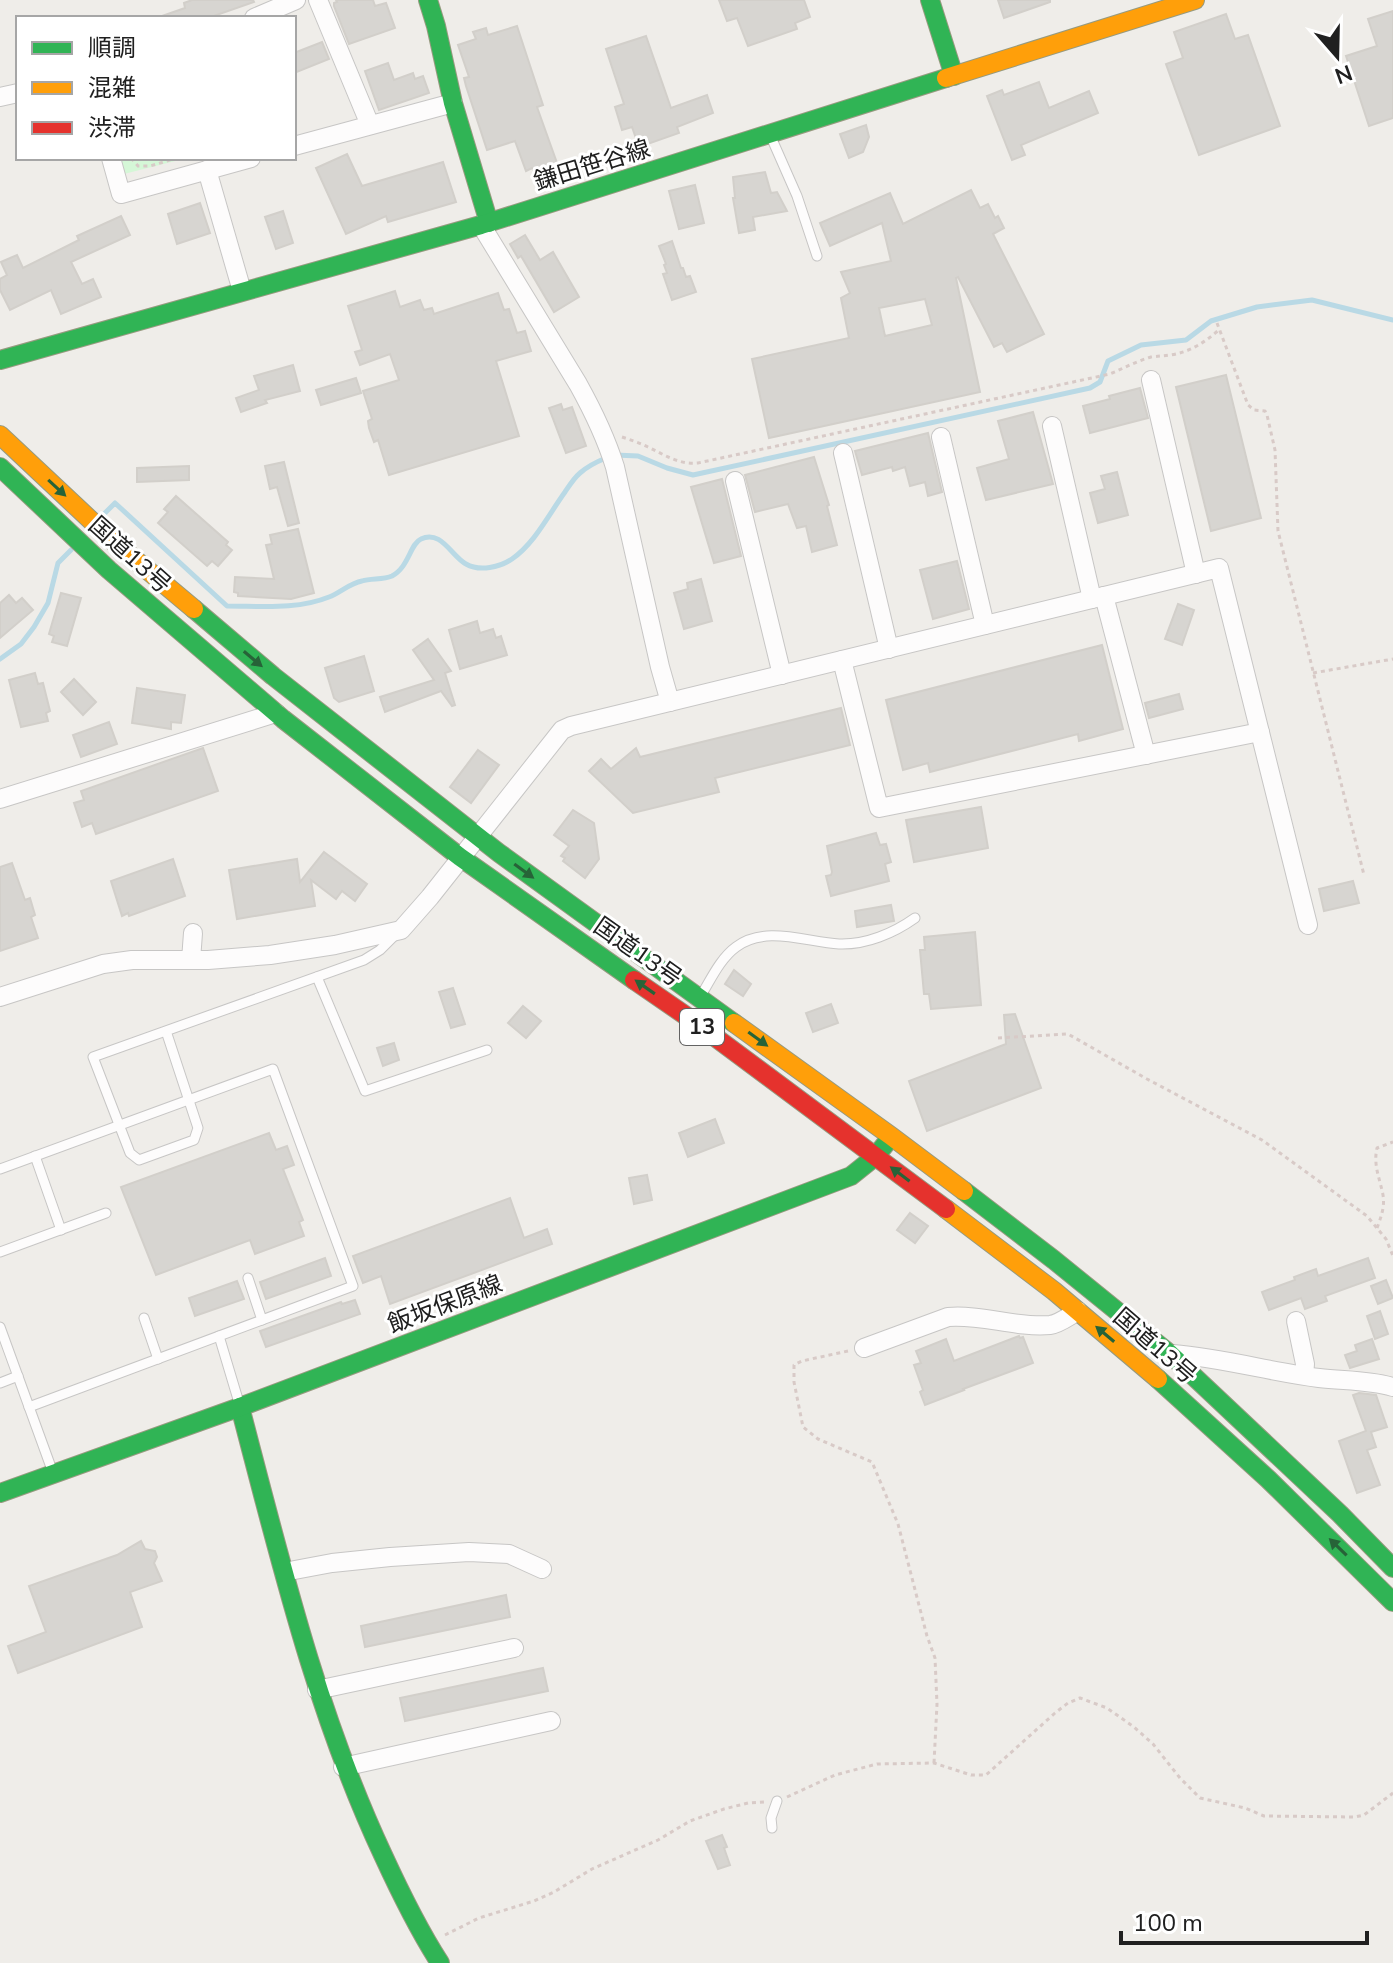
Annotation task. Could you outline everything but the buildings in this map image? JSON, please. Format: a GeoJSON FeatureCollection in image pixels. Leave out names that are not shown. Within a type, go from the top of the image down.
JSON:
{"type":"FeatureCollection","features":[{"type":"Feature","properties":{"kind":"main road"},"geometry":{"type":"LineString","coordinates":[[428,0],[485,224]]}},
{"type":"Feature","properties":{"kind":"main road"},"geometry":{"type":"LineString","coordinates":[[930,0],[954,76]]}},
{"type":"Feature","properties":{"kind":"main road","name":"鎌田笹谷線"},"geometry":{"type":"LineString","coordinates":[[0,360],[485,224],[1195,0]]}},
{"type":"Feature","properties":{"kind":"main road","name":"国道13号"},"geometry":{"type":"LineString","coordinates":[[0,435],[126,553],[273,676],[479,837],[891,1136],[1054,1260],[1170,1354],[1391,1564]]}},
{"type":"Feature","properties":{"kind":"main road","name":"国道13号"},"geometry":{"type":"LineString","coordinates":[[0,467],[109,570],[276,713],[460,857],[692,1020],[1078,1311],[1268,1479],[1393,1602]]}},
{"type":"Feature","properties":{"kind":"main road","name":"飯坂保原線"},"geometry":{"type":"LineString","coordinates":[[0,1493],[240,1407],[851,1176],[876,1156],[891,1136]]}},
{"type":"Feature","properties":{"kind":"main road"},"geometry":{"type":"LineString","coordinates":[[240,1407],[317,1690],[343,1767],[371,1835],[440,1963]]}},
{"type":"Feature","properties":{"kind":"street"},"geometry":{"type":"LineString","coordinates":[[259,16],[296,0]]}},
{"type":"Feature","properties":{"kind":"street"},"geometry":{"type":"LineString","coordinates":[[318,0],[370,125]]}},
{"type":"Feature","properties":{"kind":"street"},"geometry":{"type":"LineString","coordinates":[[296,145],[453,103]]}},
{"type":"Feature","properties":{"kind":"street"},"geometry":{"type":"LineString","coordinates":[[112,160],[121,194],[244,160]]}},
{"type":"Feature","properties":{"kind":"street"},"geometry":{"type":"LineString","coordinates":[[207,170],[242,291]]}},
{"type":"Feature","properties":{"kind":"street"},"geometry":{"type":"LineString","coordinates":[[485,224],[578,384],[605,438],[615,467],[670,702]]}},
{"type":"Feature","properties":{"kind":"street"},"geometry":{"type":"LineString","coordinates":[[1151,380],[1196,574]]}},
{"type":"Feature","properties":{"kind":"street"},"geometry":{"type":"LineString","coordinates":[[1052,426],[1098,597],[1146,755]]}},
{"type":"Feature","properties":{"kind":"street"},"geometry":{"type":"LineString","coordinates":[[941,437],[985,625]]}},
{"type":"Feature","properties":{"kind":"street"},"geometry":{"type":"LineString","coordinates":[[843,453],[889,649]]}},
{"type":"Feature","properties":{"kind":"street"},"geometry":{"type":"LineString","coordinates":[[735,481],[782,675]]}},
{"type":"Feature","properties":{"kind":"street"},"geometry":{"type":"LineString","coordinates":[[0,997],[103,964],[132,960],[270,955],[401,930],[479,837],[562,730],[571,726],[1219,568],[1308,925]]}},
{"type":"Feature","properties":{"kind":"street"},"geometry":{"type":"LineString","coordinates":[[842,660],[879,808],[1260,732]]}},
{"type":"Feature","properties":{"kind":"street"},"geometry":{"type":"LineString","coordinates":[[0,799],[276,713]]}},
{"type":"Feature","properties":{"kind":"street"},"geometry":{"type":"LineString","coordinates":[[191,960],[193,933]]}},
{"type":"Feature","properties":{"kind":"street"},"geometry":{"type":"LineString","coordinates":[[864,1348],[948,1317],[1052,1325],[1078,1311]]}},
{"type":"Feature","properties":{"kind":"street"},"geometry":{"type":"LineString","coordinates":[[1296,1321],[1305,1364],[1304,1375]]}},
{"type":"Feature","properties":{"kind":"street"},"geometry":{"type":"LineString","coordinates":[[1170,1354],[1209,1357],[1304,1375],[1376,1382],[1393,1387]]}},
{"type":"Feature","properties":{"kind":"street"},"geometry":{"type":"LineString","coordinates":[[284,1572],[332,1563],[469,1552],[509,1554],[542,1569]]}},
{"type":"Feature","properties":{"kind":"street"},"geometry":{"type":"LineString","coordinates":[[317,1690],[514,1648]]}},
{"type":"Feature","properties":{"kind":"street"},"geometry":{"type":"LineString","coordinates":[[343,1767],[551,1721]]}},
{"type":"Feature","properties":{"kind":"lane"},"geometry":{"type":"LineString","coordinates":[[769,134],[797,196],[817,256]]}},
{"type":"Feature","properties":{"kind":"lane"},"geometry":{"type":"LineString","coordinates":[[700,997],[735,947],[757,936],[841,944],[865,941],[899,929],[915,918]]}},
{"type":"Feature","properties":{"kind":"lane"},"geometry":{"type":"LineString","coordinates":[[166,1031],[198,1128],[194,1140],[139,1160],[130,1153],[93,1057],[364,960],[401,930]]}},
{"type":"Feature","properties":{"kind":"lane"},"geometry":{"type":"LineString","coordinates":[[317,977],[365,1091],[487,1050]]}},
{"type":"Feature","properties":{"kind":"lane"},"geometry":{"type":"LineString","coordinates":[[0,1169],[273,1069],[353,1286],[29,1407]]}},
{"type":"Feature","properties":{"kind":"lane"},"geometry":{"type":"LineString","coordinates":[[35,1156],[61,1230]]}},
{"type":"Feature","properties":{"kind":"lane"},"geometry":{"type":"LineString","coordinates":[[0,1252],[106,1213]]}},
{"type":"Feature","properties":{"kind":"lane"},"geometry":{"type":"LineString","coordinates":[[248,1278],[262,1320]]}},
{"type":"Feature","properties":{"kind":"lane"},"geometry":{"type":"LineString","coordinates":[[144,1318],[158,1359]]}},
{"type":"Feature","properties":{"kind":"lane"},"geometry":{"type":"LineString","coordinates":[[0,1327],[53,1473]]}},
{"type":"Feature","properties":{"kind":"lane"},"geometry":{"type":"LineString","coordinates":[[219,1336],[240,1407]]}},
{"type":"Feature","properties":{"kind":"lane"},"geometry":{"type":"LineString","coordinates":[[0,1383],[18,1376]]}},
{"type":"Feature","properties":{"kind":"lane"},"geometry":{"type":"LineString","coordinates":[[772,1828],[771,1818],[777,1801]]}},
{"type":"Feature","properties":{"kind":"path"},"geometry":{"type":"LineString","coordinates":[[133,160],[138,166],[170,160]]}},
{"type":"Feature","properties":{"kind":"path"},"geometry":{"type":"LineString","coordinates":[[1217,323],[1248,405],[1254,410],[1265,411],[1267,415],[1275,450],[1278,531],[1364,875]]}},
{"type":"Feature","properties":{"kind":"path"},"geometry":{"type":"LineString","coordinates":[[605,438],[645,445],[671,459],[689,464],[1091,379],[1137,362],[1186,351],[1202,344],[1220,329]]}},
{"type":"Feature","properties":{"kind":"path"},"geometry":{"type":"LineString","coordinates":[[1313,673],[1393,659]]}},
{"type":"Feature","properties":{"kind":"path"},"geometry":{"type":"LineString","coordinates":[[998,1038],[1068,1034],[1262,1140],[1367,1216],[1386,1239],[1393,1256]]}},
{"type":"Feature","properties":{"kind":"path"},"geometry":{"type":"LineString","coordinates":[[1377,1228],[1383,1210],[1375,1159],[1377,1148],[1393,1142]]}},
{"type":"Feature","properties":{"kind":"path"},"geometry":{"type":"LineString","coordinates":[[864,1348],[802,1361],[794,1365],[794,1382],[803,1427],[818,1439],[872,1462],[890,1502],[935,1658],[937,1704],[934,1763]]}},
{"type":"Feature","properties":{"kind":"path"},"geometry":{"type":"LineString","coordinates":[[429,1944],[464,1924],[554,1892],[592,1869],[658,1840],[690,1821],[748,1803],[777,1801],[835,1775],[877,1764],[934,1763],[971,1775],[986,1775],[1055,1713],[1080,1698],[1107,1708],[1134,1727],[1153,1744],[1189,1789],[1211,1802],[1245,1808],[1264,1816],[1355,1817],[1364,1815],[1393,1793]]}},
{"type":"Feature","properties":{"kind":"green space"},"geometry":{"type":"Polygon","coordinates":[[[116,160],[179,160],[120,175],[116,160]]]}},
{"type":"Feature","properties":{"kind":"waterway"},"geometry":{"type":"LineString","coordinates":[[615,455],[638,456],[693,475],[1090,388],[1100,382],[1108,361],[1141,345],[1186,340],[1211,321],[1257,307],[1312,300],[1393,320]]}},
{"type":"Feature","properties":{"kind":"waterway"},"geometry":{"type":"LineString","coordinates":[[102,516],[115,503],[227,606],[292,606],[329,597],[358,582],[392,576],[402,567],[417,542],[428,537],[440,541],[461,561],[477,568],[490,568],[507,562],[535,537],[578,475],[606,458]]}},
{"type":"Feature","properties":{"kind":"waterway"},"geometry":{"type":"LineString","coordinates":[[0,659],[21,644],[34,627],[48,603],[58,563],[71,550]]}},
{"type":"Feature","properties":{"kind":"traffic: fast"},"geometry":{"type":"LineString","coordinates":[[428,0],[453,103],[489,223]]}},
{"type":"Feature","properties":{"kind":"traffic: fast"},"geometry":{"type":"LineString","coordinates":[[930,0],[954,76]]}},
{"type":"Feature","properties":{"kind":"traffic: fast"},"geometry":{"type":"LineString","coordinates":[[0,360],[481,225],[946,78]]}},
{"type":"Feature","properties":{"kind":"traffic: fast"},"geometry":{"type":"LineString","coordinates":[[0,467],[109,570],[283,719],[460,857],[634,980]]}},
{"type":"Feature","properties":{"kind":"traffic: fast"},"geometry":{"type":"LineString","coordinates":[[194,609],[273,676],[499,853],[734,1023]]}},
{"type":"Feature","properties":{"kind":"traffic: fast"},"geometry":{"type":"LineString","coordinates":[[0,1493],[240,1407],[851,1176],[876,1156],[887,1142]]}},
{"type":"Feature","properties":{"kind":"traffic: fast"},"geometry":{"type":"LineString","coordinates":[[964,1191],[1170,1354],[1393,1568]]}},
{"type":"Feature","properties":{"kind":"traffic: fast"},"geometry":{"type":"LineString","coordinates":[[1158,1379],[1268,1479],[1393,1602]]}},
{"type":"Feature","properties":{"kind":"traffic: fast"},"geometry":{"type":"LineString","coordinates":[[240,1407],[301,1634],[338,1746],[389,1869],[440,1963]]}},
{"type":"Feature","properties":{"kind":"traffic: slow"},"geometry":{"type":"LineString","coordinates":[[946,78],[1195,0]]}},
{"type":"Feature","properties":{"kind":"traffic: slow"},"geometry":{"type":"LineString","coordinates":[[0,435],[114,542],[194,609]]}},
{"type":"Feature","properties":{"kind":"traffic: slow"},"geometry":{"type":"LineString","coordinates":[[734,1023],[964,1191]]}},
{"type":"Feature","properties":{"kind":"traffic: slow"},"geometry":{"type":"LineString","coordinates":[[946,1209],[1054,1291],[1158,1379]]}},
{"type":"Feature","properties":{"kind":"traffic: jam"},"geometry":{"type":"LineString","coordinates":[[634,980],[946,1209]]}}]}
